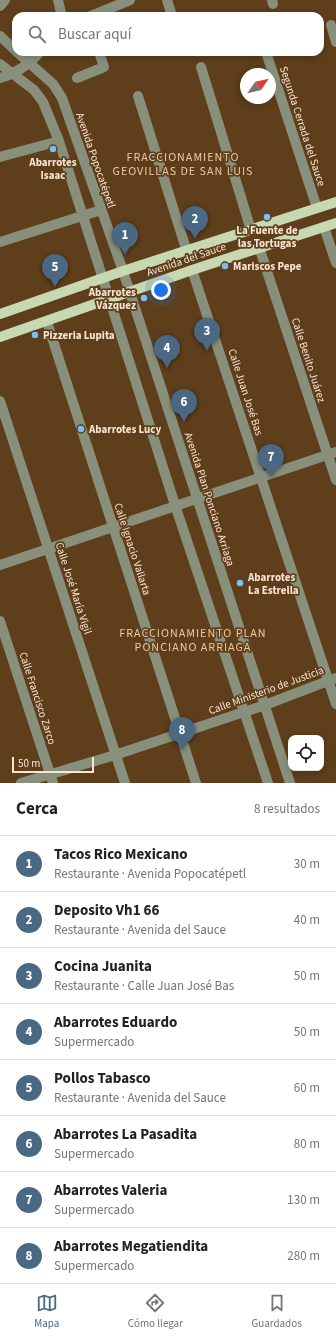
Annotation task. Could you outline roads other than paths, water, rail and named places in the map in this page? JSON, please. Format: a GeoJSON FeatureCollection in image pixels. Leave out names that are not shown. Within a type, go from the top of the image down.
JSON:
{"type":"FeatureCollection","features":[{"type":"Feature","properties":{"kind":"main road","name":"Avenida del Sauce"},"geometry":{"type":"LineString","coordinates":[[0,314],[103,278],[187,252],[336,202]]}},
{"type":"Feature","properties":{"kind":"main road","name":"Avenida del Sauce"},"geometry":{"type":"LineString","coordinates":[[0,337],[259,247],[336,223]]}},
{"type":"Feature","properties":{"kind":"street"},"geometry":{"type":"LineString","coordinates":[[0,6],[5,0]]}},
{"type":"Feature","properties":{"kind":"street"},"geometry":{"type":"LineString","coordinates":[[58,0],[61,12]]}},
{"type":"Feature","properties":{"kind":"street"},"geometry":{"type":"LineString","coordinates":[[101,12],[130,0]]}},
{"type":"Feature","properties":{"kind":"street"},"geometry":{"type":"LineString","coordinates":[[167,0],[171,12]]}},
{"type":"Feature","properties":{"kind":"street"},"geometry":{"type":"LineString","coordinates":[[331,25],[336,42]]}},
{"type":"Feature","properties":{"kind":"street","name":"Avenida Popocatépetl"},"geometry":{"type":"LineString","coordinates":[[0,36],[12,47]]}},
{"type":"Feature","properties":{"kind":"street","name":"Avenida Popocatépetl"},"geometry":{"type":"LineString","coordinates":[[22,56],[53,84],[62,98],[129,292]]}},
{"type":"Feature","properties":{"kind":"street"},"geometry":{"type":"LineString","coordinates":[[0,78],[13,74],[30,63],[36,56]]}},
{"type":"Feature","properties":{"kind":"street"},"geometry":{"type":"LineString","coordinates":[[77,78],[104,68],[100,56]]}},
{"type":"Feature","properties":{"kind":"street","name":"Segunda Cerrada del Sauce"},"geometry":{"type":"LineString","coordinates":[[267,56],[317,208]]}},
{"type":"Feature","properties":{"kind":"street"},"geometry":{"type":"LineString","coordinates":[[0,64],[34,90],[43,102],[59,141],[175,505],[268,783]]}},
{"type":"Feature","properties":{"kind":"street"},"geometry":{"type":"LineString","coordinates":[[201,67],[251,230]]}},
{"type":"Feature","properties":{"kind":"street"},"geometry":{"type":"LineString","coordinates":[[138,96],[187,252]]}},
{"type":"Feature","properties":{"kind":"street"},"geometry":{"type":"LineString","coordinates":[[0,157],[59,141]]}},
{"type":"Feature","properties":{"kind":"street"},"geometry":{"type":"LineString","coordinates":[[0,242],[101,210]]}},
{"type":"Feature","properties":{"kind":"street"},"geometry":{"type":"LineString","coordinates":[[324,227],[336,263]]}},
{"type":"Feature","properties":{"kind":"street","name":"Calle Benito Juárez"},"geometry":{"type":"LineString","coordinates":[[259,247],[332,453],[336,480]]}},
{"type":"Feature","properties":{"kind":"street","name":"Calle Juan José Bas"},"geometry":{"type":"LineString","coordinates":[[192,270],[261,476],[332,680],[336,704]]}},
{"type":"Feature","properties":{"kind":"street","name":"Avenida Plan Ponciano Arriaga"},"geometry":{"type":"LineString","coordinates":[[129,292],[198,498],[290,783]]}},
{"type":"Feature","properties":{"kind":"street","name":"Calle Ignacio Vallarta"},"geometry":{"type":"LineString","coordinates":[[46,322],[114,527],[196,783]]}},
{"type":"Feature","properties":{"kind":"street","name":"Calle José María Vigil"},"geometry":{"type":"LineString","coordinates":[[0,401],[50,549],[125,783]]}},
{"type":"Feature","properties":{"kind":"street"},"geometry":{"type":"LineString","coordinates":[[0,565],[332,453]]}},
{"type":"Feature","properties":{"kind":"street","name":"Calle Francisco Zarco"},"geometry":{"type":"LineString","coordinates":[[0,621],[51,778]]}},
{"type":"Feature","properties":{"kind":"street","name":"Calle Ministerio de Justicia"},"geometry":{"type":"LineString","coordinates":[[21,783],[51,778],[265,705],[332,680]]}},
{"type":"Feature","properties":{"kind":"place","name":"Abarrotes Isaac"},"geometry":{"type":"Point","coordinates":[53,149]}},
{"type":"Feature","properties":{"kind":"place","name":"La Fuente de las Tortugas"},"geometry":{"type":"Point","coordinates":[267,217]}},
{"type":"Feature","properties":{"kind":"place","name":"Deposito Vh1 66"},"geometry":{"type":"Point","coordinates":[195,239]}},
{"type":"Feature","properties":{"kind":"place","name":"Tacos Rico Mexicano"},"geometry":{"type":"Point","coordinates":[125,255]}},
{"type":"Feature","properties":{"kind":"place","name":"Mariscos Pepe"},"geometry":{"type":"Point","coordinates":[225,266]}},
{"type":"Feature","properties":{"kind":"place","name":"Pollos Tabasco"},"geometry":{"type":"Point","coordinates":[55,287]}},
{"type":"Feature","properties":{"kind":"place","name":"Abarrotes Vázquez"},"geometry":{"type":"Point","coordinates":[144,298]}},
{"type":"Feature","properties":{"kind":"place","name":"Pizzeria Lupita"},"geometry":{"type":"Point","coordinates":[35,335]}},
{"type":"Feature","properties":{"kind":"place","name":"Cocina Juanita"},"geometry":{"type":"Point","coordinates":[207,351]}},
{"type":"Feature","properties":{"kind":"place","name":"Abarrotes Eduardo"},"geometry":{"type":"Point","coordinates":[167,368]}},
{"type":"Feature","properties":{"kind":"place","name":"Abarrotes La Pasadita"},"geometry":{"type":"Point","coordinates":[184,422]}},
{"type":"Feature","properties":{"kind":"place","name":"Abarrotes Lucy"},"geometry":{"type":"Point","coordinates":[81,429]}},
{"type":"Feature","properties":{"kind":"place","name":"Abarrotes Valeria"},"geometry":{"type":"Point","coordinates":[271,477]}},
{"type":"Feature","properties":{"kind":"place","name":"Abarrotes La Estrella"},"geometry":{"type":"Point","coordinates":[240,583]}},
{"type":"Feature","properties":{"kind":"place","name":"Abarrotes Megatiendita"},"geometry":{"type":"Point","coordinates":[182,750]}},
{"type":"Feature","properties":{"kind":"district","name":"FRACCIONAMIENTO GEOVILLAS DE SAN LUIS"},"geometry":{"type":"Point","coordinates":[183,164]}},
{"type":"Feature","properties":{"kind":"district","name":"FRACCIONAMIENTO PLAN PONCIANO ARRIAGA"},"geometry":{"type":"Point","coordinates":[193,640]}}]}
